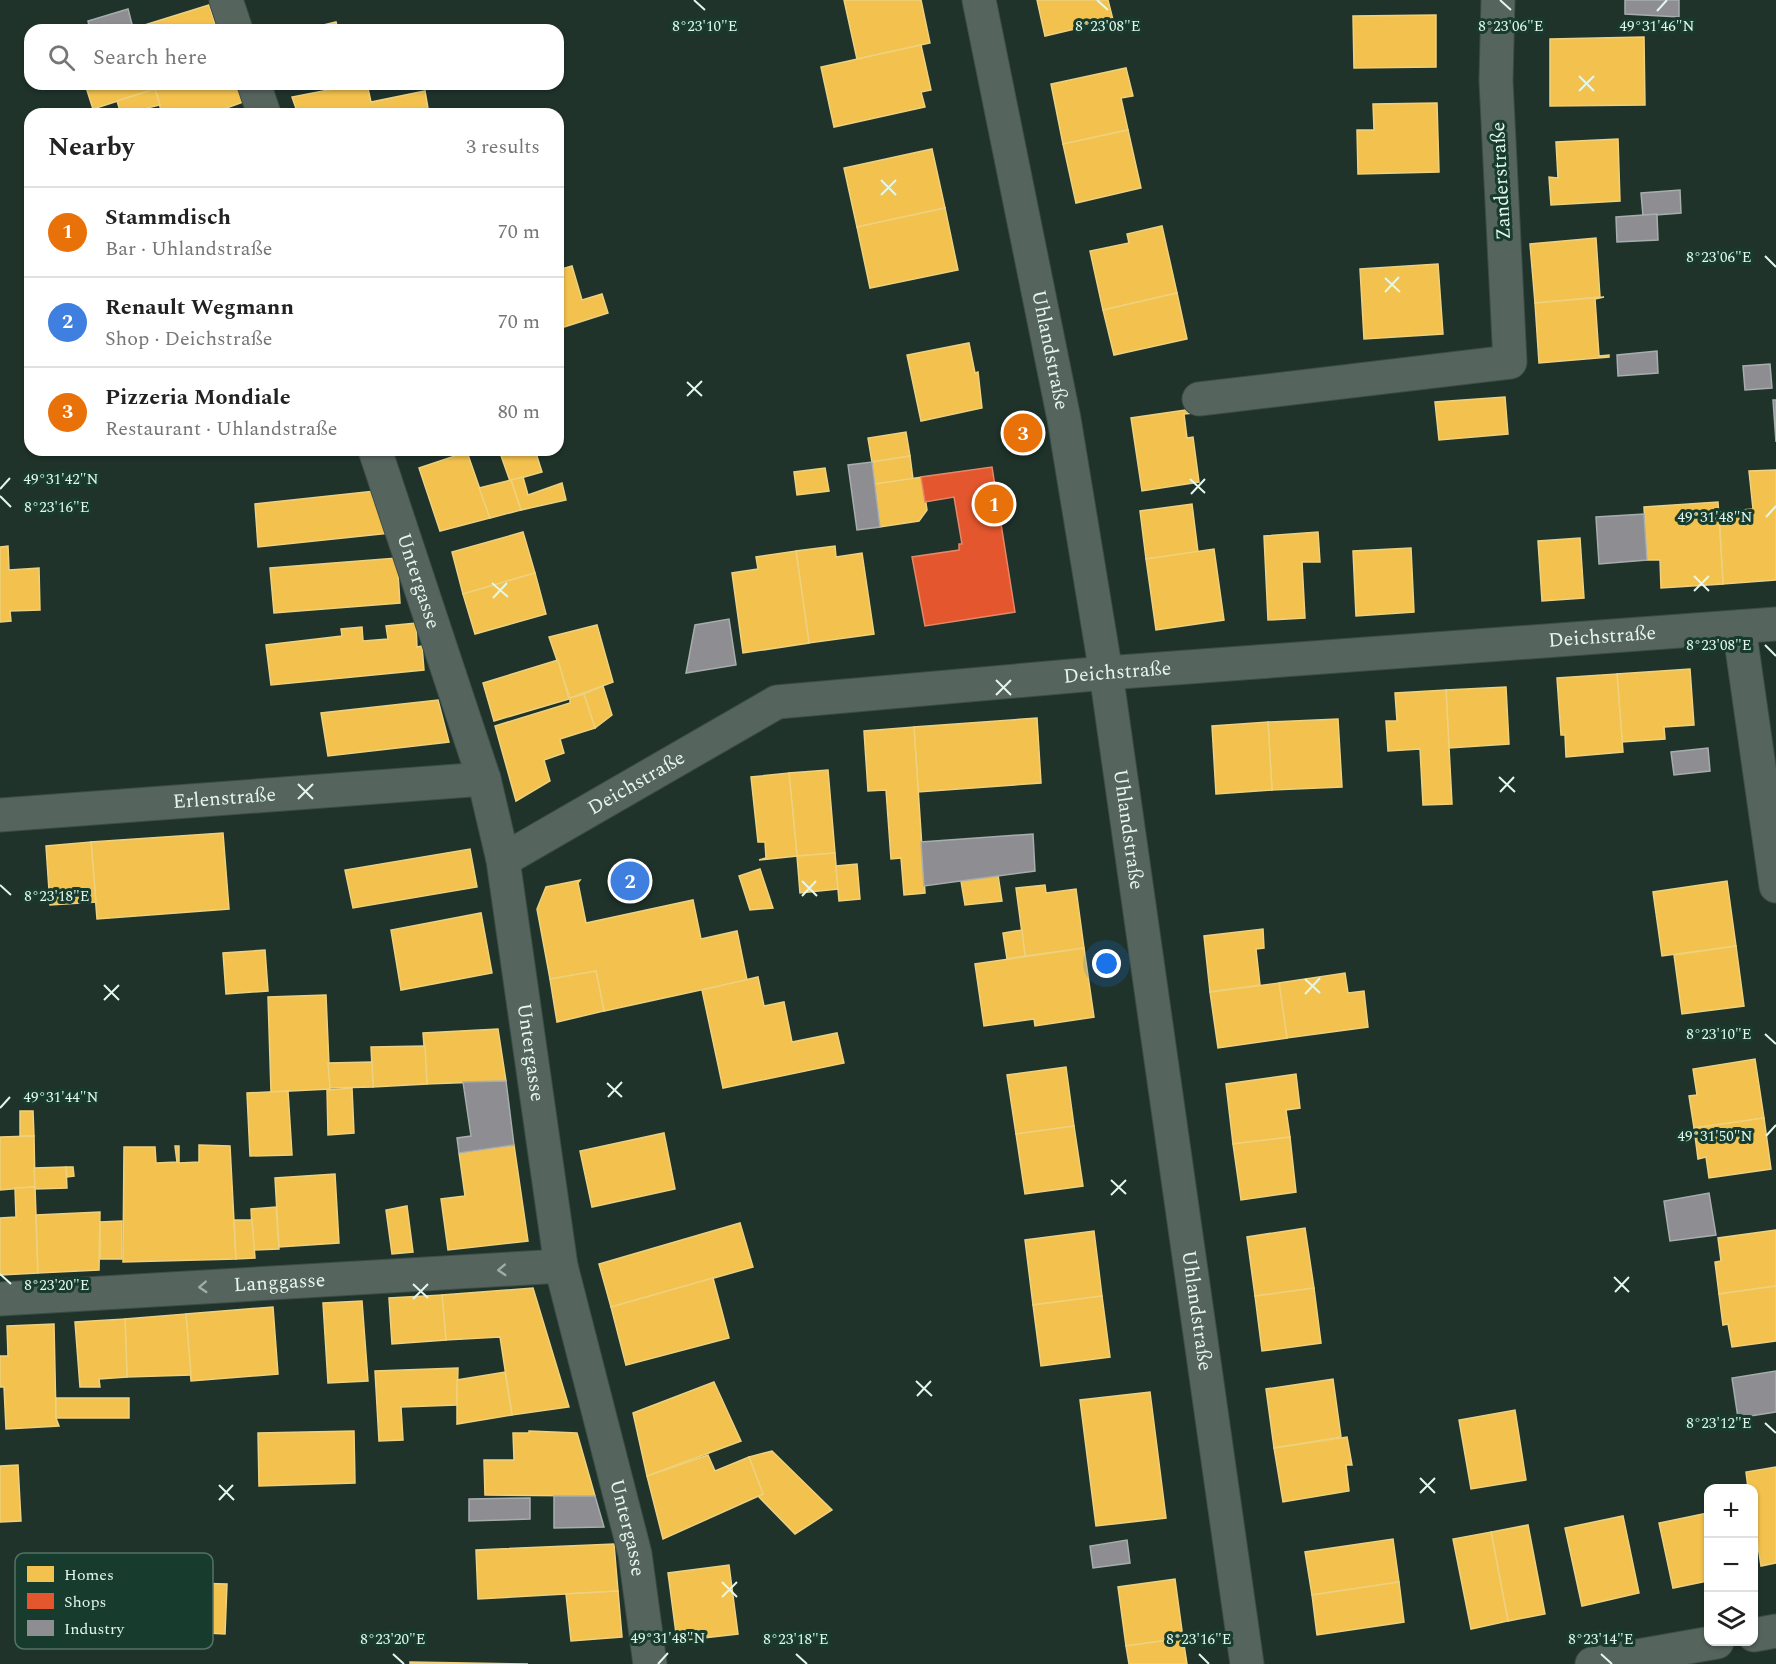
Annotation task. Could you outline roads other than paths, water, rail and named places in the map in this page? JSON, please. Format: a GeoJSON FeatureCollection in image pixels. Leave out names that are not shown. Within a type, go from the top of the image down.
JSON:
{"type":"FeatureCollection","features":[{"type":"Feature","properties":{"kind":"street"},"geometry":{"type":"LineString","coordinates":[[226,0],[234,24]]}},
{"type":"Feature","properties":{"kind":"street","name":"Uhlandstraße"},"geometry":{"type":"LineString","coordinates":[[979,0],[1064,419],[1106,673],[1247,1664]]}},
{"type":"Feature","properties":{"kind":"street","name":"Zanderstraße"},"geometry":{"type":"LineString","coordinates":[[1198,399],[1510,362],[1496,81],[1498,0]]}},
{"type":"Feature","properties":{"kind":"street"},"geometry":{"type":"LineString","coordinates":[[256,90],[262,108]]}},
{"type":"Feature","properties":{"kind":"street","name":"Untergasse"},"geometry":{"type":"LineString","coordinates":[[377,456],[484,779],[503,860],[561,1266],[635,1554],[650,1664]]}},
{"type":"Feature","properties":{"kind":"street","name":"Deichstraße"},"geometry":{"type":"LineString","coordinates":[[503,860],[777,702],[1106,673],[1776,624]]}},
{"type":"Feature","properties":{"kind":"street"},"geometry":{"type":"LineString","coordinates":[[1739,627],[1776,886]]}},
{"type":"Feature","properties":{"kind":"street","name":"Erlenstraße"},"geometry":{"type":"LineString","coordinates":[[0,815],[484,779]]}},
{"type":"Feature","properties":{"kind":"street","name":"Langgasse"},"geometry":{"type":"LineString","coordinates":[[0,1299],[561,1266]]}},
{"type":"Feature","properties":{"kind":"street"},"geometry":{"type":"LineString","coordinates":[[1758,1634],[1776,1631]]}},
{"type":"Feature","properties":{"kind":"street"},"geometry":{"type":"LineString","coordinates":[[1592,1664],[1704,1643]]}},
{"type":"Feature","properties":{"kind":"place","name":"Pizzeria Mondiale"},"geometry":{"type":"Point","coordinates":[1023,433]}},
{"type":"Feature","properties":{"kind":"place","name":"Stammdisch"},"geometry":{"type":"Point","coordinates":[994,504]}},
{"type":"Feature","properties":{"kind":"place","name":"Renault Wegmann"},"geometry":{"type":"Point","coordinates":[630,881]}}]}
